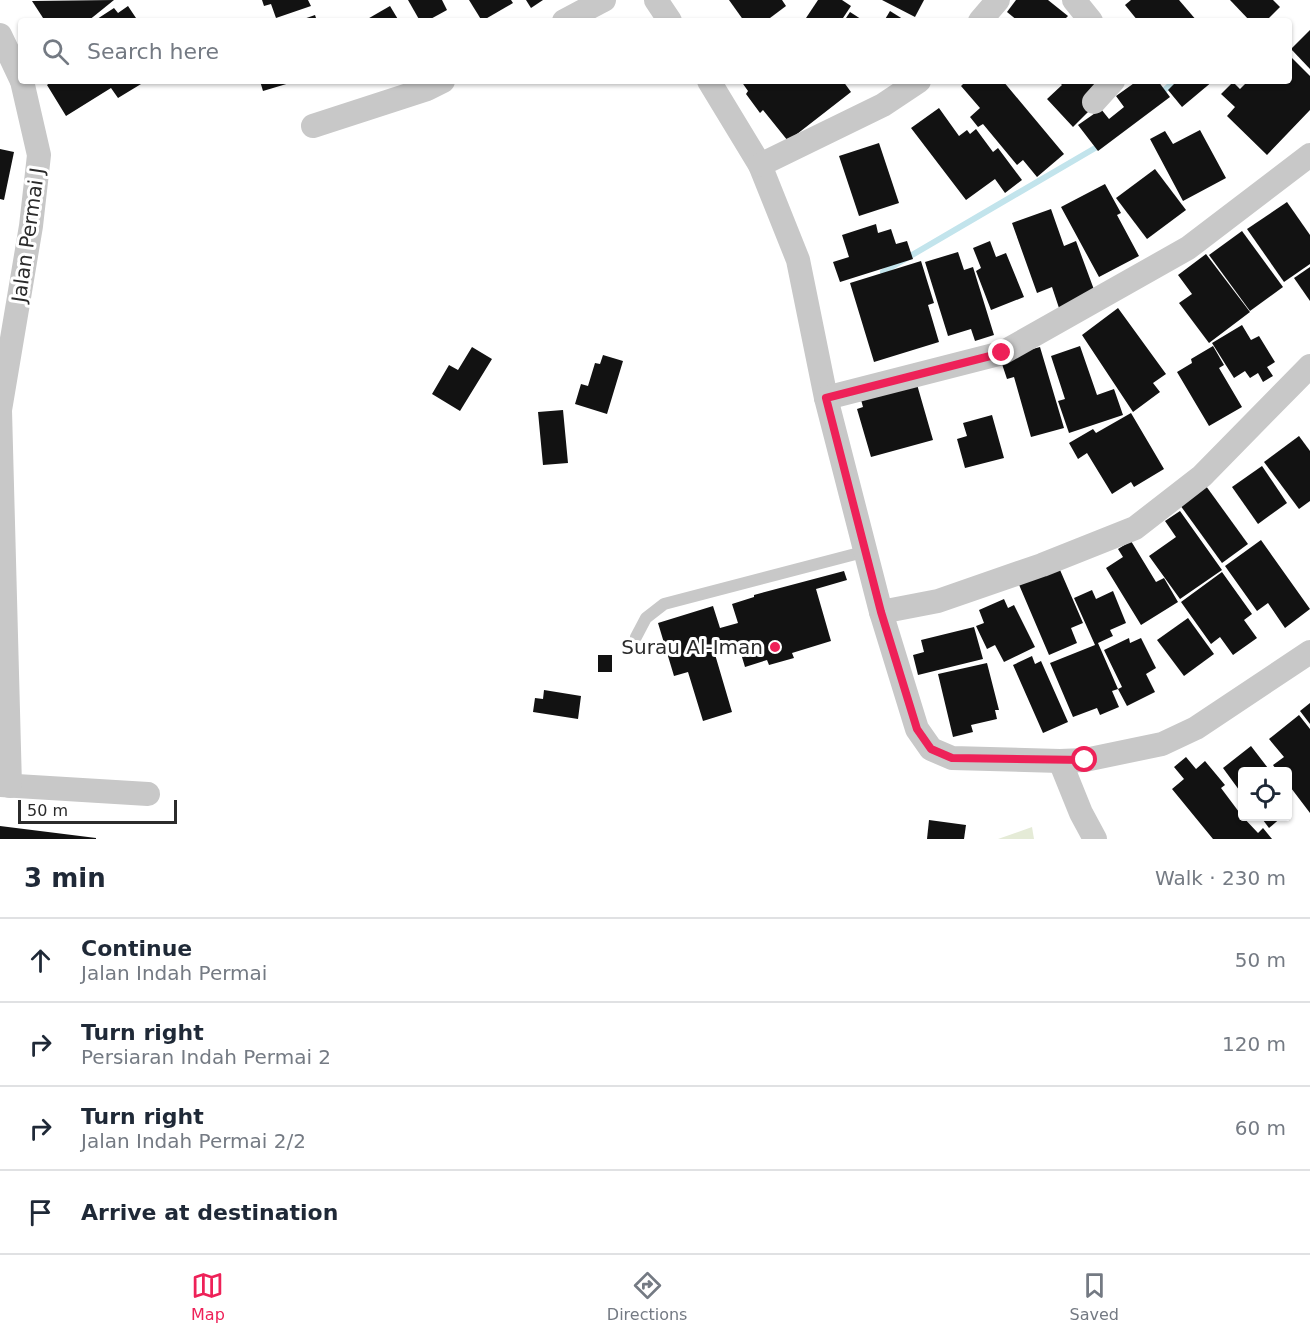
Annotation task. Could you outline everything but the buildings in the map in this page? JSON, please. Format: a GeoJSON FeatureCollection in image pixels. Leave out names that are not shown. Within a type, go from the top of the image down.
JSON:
{"type":"FeatureCollection","features":[{"type":"Feature","properties":{"kind":"street"},"geometry":{"type":"LineString","coordinates":[[570,18],[604,0]]}},
{"type":"Feature","properties":{"kind":"street"},"geometry":{"type":"LineString","coordinates":[[656,0],[668,18]]}},
{"type":"Feature","properties":{"kind":"street"},"geometry":{"type":"LineString","coordinates":[[983,18],[998,0]]}},
{"type":"Feature","properties":{"kind":"street"},"geometry":{"type":"LineString","coordinates":[[1074,0],[1089,18]]}},
{"type":"Feature","properties":{"kind":"street","name":"Jalan Permai J"},"geometry":{"type":"LineString","coordinates":[[0,35],[18,74]]}},
{"type":"Feature","properties":{"kind":"street","name":"Jalan Permai J"},"geometry":{"type":"LineString","coordinates":[[22,84],[39,155],[31,226],[0,410],[5,786],[148,794]]}},
{"type":"Feature","properties":{"kind":"street"},"geometry":{"type":"LineString","coordinates":[[313,126],[437,84]]}},
{"type":"Feature","properties":{"kind":"street"},"geometry":{"type":"LineString","coordinates":[[711,84],[760,165],[798,260],[826,398],[881,612],[917,729],[931,749],[952,758],[1060,761],[1085,760],[1162,744],[1196,728],[1310,652]]}},
{"type":"Feature","properties":{"kind":"street"},"geometry":{"type":"LineString","coordinates":[[760,165],[883,105],[914,84]]}},
{"type":"Feature","properties":{"kind":"street"},"geometry":{"type":"LineString","coordinates":[[1094,102],[1110,84]]}},
{"type":"Feature","properties":{"kind":"street"},"geometry":{"type":"LineString","coordinates":[[826,398],[1002,353],[1188,248],[1310,155]]}},
{"type":"Feature","properties":{"kind":"street"},"geometry":{"type":"LineString","coordinates":[[881,612],[938,601],[1042,565],[1135,528],[1202,476],[1310,366]]}},
{"type":"Feature","properties":{"kind":"street"},"geometry":{"type":"LineString","coordinates":[[1060,761],[1081,813],[1095,839]]}},
{"type":"Feature","properties":{"kind":"lane"},"geometry":{"type":"LineString","coordinates":[[636,637],[646,618],[664,604],[867,551]]}},
{"type":"Feature","properties":{"kind":"green space"},"geometry":{"type":"Polygon","coordinates":[[[1032,827],[1034,839],[998,839],[1032,827]]]}},
{"type":"Feature","properties":{"kind":"waterway"},"geometry":{"type":"LineString","coordinates":[[1160,94],[1172,84]]}},
{"type":"Feature","properties":{"kind":"waterway"},"geometry":{"type":"LineString","coordinates":[[883,272],[1102,144]]}},
{"type":"Feature","properties":{"kind":"place","name":"Surau Al-Iman"},"geometry":{"type":"Point","coordinates":[775,647]}},
{"type":"Feature","properties":{"kind":"route"},"geometry":{"type":"LineString","coordinates":[[1002,353],[826,398],[881,612],[917,729],[931,749],[952,758],[1085,760]]}}]}
